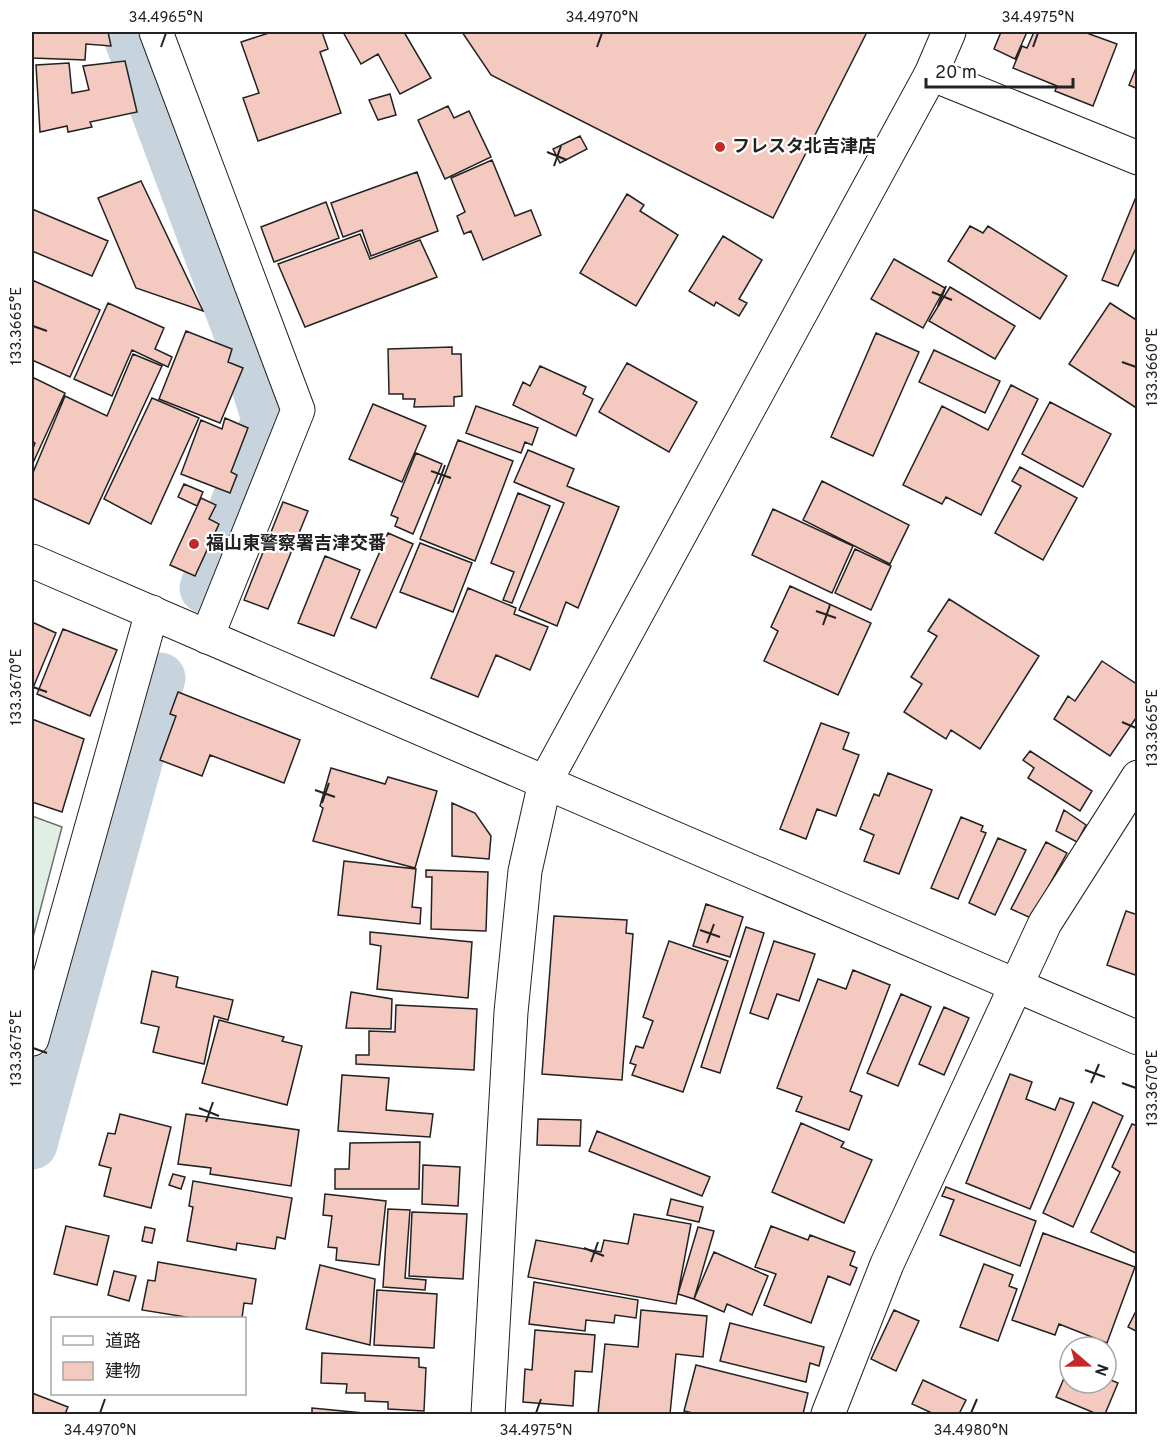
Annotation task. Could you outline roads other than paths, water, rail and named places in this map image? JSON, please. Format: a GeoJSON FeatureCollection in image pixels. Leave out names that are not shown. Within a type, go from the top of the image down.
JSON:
{"type":"FeatureCollection","features":[{"type":"Feature","properties":{"kind":"street"},"geometry":{"type":"LineString","coordinates":[[156,32],[298,410],[207,637]]}},
{"type":"Feature","properties":{"kind":"street"},"geometry":{"type":"LineString","coordinates":[[488,1414],[510,1012],[525,871],[545,783],[931,74],[949,32]]}},
{"type":"Feature","properties":{"kind":"street"},"geometry":{"type":"LineString","coordinates":[[931,74],[1137,158]]}},
{"type":"Feature","properties":{"kind":"street"},"geometry":{"type":"LineString","coordinates":[[32,561],[1137,1038]]}},
{"type":"Feature","properties":{"kind":"street"},"geometry":{"type":"LineString","coordinates":[[32,1039],[152,612]]}},
{"type":"Feature","properties":{"kind":"street"},"geometry":{"type":"LineString","coordinates":[[828,1414],[887,1264],[1045,923],[1137,777]]}},
{"type":"Feature","properties":{"kind":"waterway"},"geometry":{"type":"LineString","coordinates":[[127,32],[245,349],[267,419],[205,588]]}},
{"type":"Feature","properties":{"kind":"waterway"},"geometry":{"type":"LineString","coordinates":[[32,1144],[160,678]]}},
{"type":"Feature","properties":{"kind":"place","name":"フレスタ北吉津店"},"geometry":{"type":"Point","coordinates":[720,147]}},
{"type":"Feature","properties":{"kind":"place","name":"福山東警察署吉津交番"},"geometry":{"type":"Point","coordinates":[194,544]}}]}
